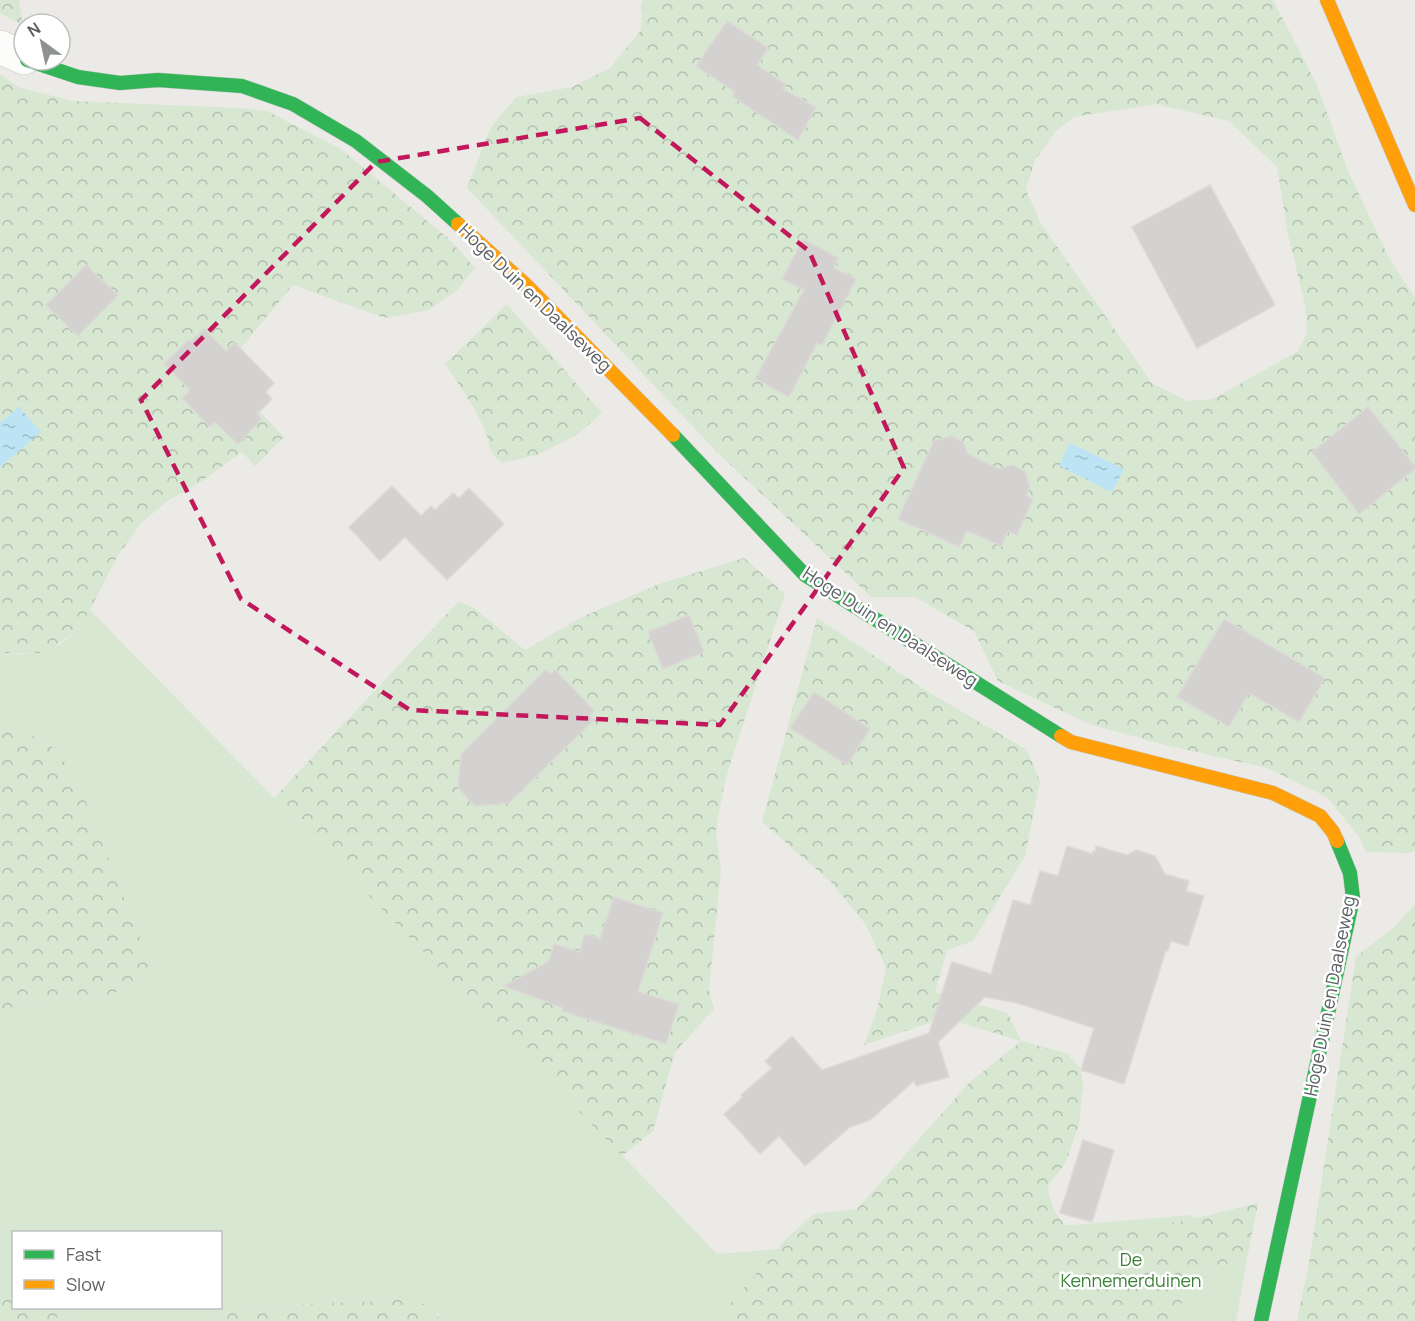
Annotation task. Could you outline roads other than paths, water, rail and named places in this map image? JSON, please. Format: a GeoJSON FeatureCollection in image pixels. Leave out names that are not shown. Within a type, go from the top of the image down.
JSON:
{"type":"FeatureCollection","features":[{"type":"Feature","properties":{"kind":"street"},"geometry":{"type":"LineString","coordinates":[[1327,0],[1415,205]]}},
{"type":"Feature","properties":{"kind":"street","name":"Hoge Duin en Daalseweg"},"geometry":{"type":"LineString","coordinates":[[64,72],[78,77],[120,83],[158,80],[242,86],[293,104],[326,122],[356,141],[427,196],[526,285],[684,446],[806,575],[1071,742],[1273,793],[1320,816],[1333,832],[1343,853],[1350,873],[1353,898],[1261,1321]]}},
{"type":"Feature","properties":{"kind":"water"},"geometry":{"type":"Polygon","coordinates":[[[19,407],[41,432],[0,467],[0,423],[19,407]]]}},
{"type":"Feature","properties":{"kind":"water"},"geometry":{"type":"Polygon","coordinates":[[[1070,443],[1124,469],[1112,492],[1059,466],[1070,443]]]}},
{"type":"Feature","properties":{"kind":"park label","name":"De Kennemerduinen"},"geometry":{"type":"Point","coordinates":[1131,1270]}}]}
